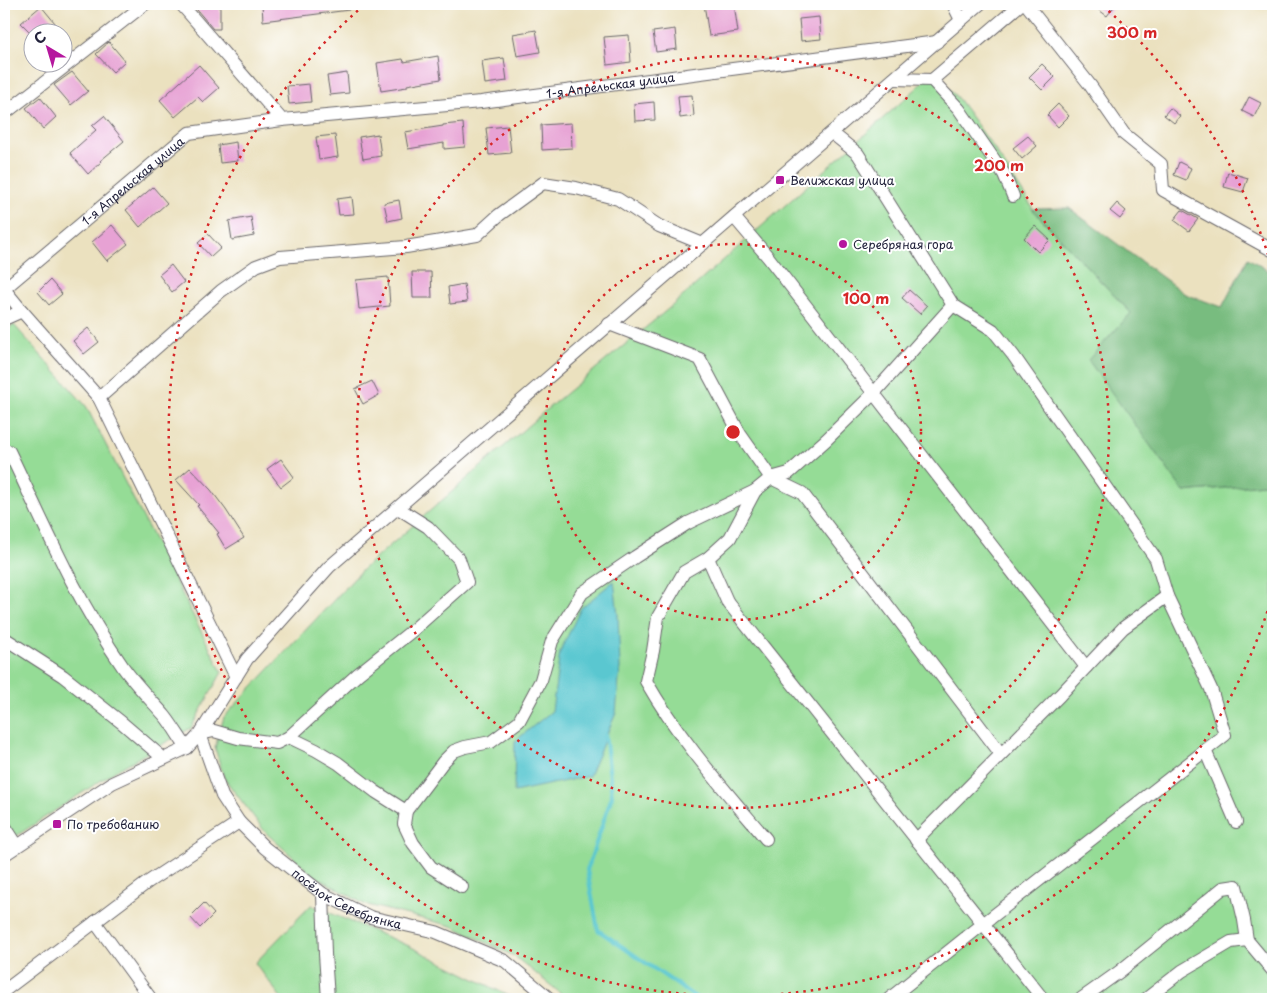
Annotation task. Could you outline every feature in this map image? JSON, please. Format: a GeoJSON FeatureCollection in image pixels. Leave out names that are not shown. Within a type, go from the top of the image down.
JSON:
{"type":"FeatureCollection","features":[{"type":"Feature","properties":{"kind":"street"},"geometry":{"type":"LineString","coordinates":[[4,114],[145,4]]}},
{"type":"Feature","properties":{"kind":"street"},"geometry":{"type":"LineString","coordinates":[[181,4],[282,120]]}},
{"type":"Feature","properties":{"kind":"street"},"geometry":{"type":"LineString","coordinates":[[954,4],[961,20]]}},
{"type":"Feature","properties":{"kind":"street"},"geometry":{"type":"LineString","coordinates":[[4,855],[112,783],[187,748],[200,734],[248,659],[330,567],[980,4]]}},
{"type":"Feature","properties":{"kind":"street"},"geometry":{"type":"LineString","coordinates":[[894,79],[932,80],[1021,4]]}},
{"type":"Feature","properties":{"kind":"street"},"geometry":{"type":"LineString","coordinates":[[1026,4],[1090,85],[1124,134],[1161,164],[1163,190],[1272,250]]}},
{"type":"Feature","properties":{"kind":"street","name":"1-я Апрельская улица"},"geometry":{"type":"LineString","coordinates":[[4,289],[189,133],[282,120],[481,102],[937,42]]}},
{"type":"Feature","properties":{"kind":"street"},"geometry":{"type":"LineString","coordinates":[[932,80],[959,109],[1004,174],[1013,196]]}},
{"type":"Feature","properties":{"kind":"street"},"geometry":{"type":"LineString","coordinates":[[832,133],[858,154],[953,305],[992,330],[1012,355],[1156,558],[1167,596],[1210,689],[1225,735],[889,999]]}},
{"type":"Feature","properties":{"kind":"street"},"geometry":{"type":"LineString","coordinates":[[99,398],[221,291],[256,266],[280,257],[406,247],[477,235],[499,215],[543,183],[576,188],[618,198],[659,226],[702,244]]}},
{"type":"Feature","properties":{"kind":"street"},"geometry":{"type":"LineString","coordinates":[[734,217],[768,257],[1086,667]]}},
{"type":"Feature","properties":{"kind":"street"},"geometry":{"type":"LineString","coordinates":[[4,289],[99,398],[236,677]]}},
{"type":"Feature","properties":{"kind":"street"},"geometry":{"type":"LineString","coordinates":[[462,887],[431,867],[412,843],[404,824],[406,811],[443,762],[454,751],[465,746],[490,742],[519,721],[541,680],[552,641],[582,593],[688,523],[755,491],[771,478],[789,473],[874,393],[953,305]]}},
{"type":"Feature","properties":{"kind":"street"},"geometry":{"type":"LineString","coordinates":[[4,319],[22,311]]}},
{"type":"Feature","properties":{"kind":"street"},"geometry":{"type":"LineString","coordinates":[[609,324],[700,360],[740,434],[771,478],[802,493],[1001,754]]}},
{"type":"Feature","properties":{"kind":"street"},"geometry":{"type":"LineString","coordinates":[[9,451],[61,562],[88,611],[124,668],[166,718],[187,748]]}},
{"type":"Feature","properties":{"kind":"street"},"geometry":{"type":"LineString","coordinates":[[755,491],[730,538],[708,558],[684,572],[658,617],[646,681],[690,750],[766,839]]}},
{"type":"Feature","properties":{"kind":"street"},"geometry":{"type":"LineString","coordinates":[[200,734],[214,731],[238,738],[277,743],[289,737],[358,674],[420,624],[467,582],[459,559],[428,527],[398,508]]}},
{"type":"Feature","properties":{"kind":"street"},"geometry":{"type":"LineString","coordinates":[[708,558],[727,601],[1043,999]]}},
{"type":"Feature","properties":{"kind":"street"},"geometry":{"type":"LineString","coordinates":[[916,840],[1123,628],[1167,596]]}},
{"type":"Feature","properties":{"kind":"street"},"geometry":{"type":"LineString","coordinates":[[4,638],[62,676],[163,758]]}},
{"type":"Feature","properties":{"kind":"street","name":"посёлок Серебрянка"},"geometry":{"type":"LineString","coordinates":[[200,734],[222,796],[239,822],[265,848],[323,894],[370,917],[436,932],[505,961],[550,999]]}},
{"type":"Feature","properties":{"kind":"street"},"geometry":{"type":"LineString","coordinates":[[289,737],[316,750],[406,811]]}},
{"type":"Feature","properties":{"kind":"street"},"geometry":{"type":"LineString","coordinates":[[1205,750],[1236,822]]}},
{"type":"Feature","properties":{"kind":"street"},"geometry":{"type":"LineString","coordinates":[[4,991],[148,882],[239,822]]}},
{"type":"Feature","properties":{"kind":"street"},"geometry":{"type":"LineString","coordinates":[[4,825],[17,846]]}},
{"type":"Feature","properties":{"kind":"street"},"geometry":{"type":"LineString","coordinates":[[1081,999],[1118,972],[1223,888],[1236,886],[1247,940],[1273,971]]}},
{"type":"Feature","properties":{"kind":"street"},"geometry":{"type":"LineString","coordinates":[[323,894],[324,954],[328,999]]}},
{"type":"Feature","properties":{"kind":"street"},"geometry":{"type":"LineString","coordinates":[[95,922],[151,999]]}},
{"type":"Feature","properties":{"kind":"street"},"geometry":{"type":"LineString","coordinates":[[1146,999],[1182,971],[1231,942],[1247,940]]}},
{"type":"Feature","properties":{"kind":"green space"},"geometry":{"type":"Polygon","coordinates":[[[933,70],[959,100],[991,144],[1032,209],[1131,313],[1184,492],[1273,483],[1273,999],[565,999],[514,956],[452,926],[364,904],[312,874],[266,833],[224,778],[215,748],[224,717],[363,569],[553,404],[673,305],[916,89],[933,70]]]}},
{"type":"Feature","properties":{"kind":"green space"},"geometry":{"type":"Polygon","coordinates":[[[1069,208],[1185,294],[1222,307],[1248,258],[1273,274],[1273,483],[1184,492],[1088,360],[1131,313],[1032,209],[1069,208]]]}},
{"type":"Feature","properties":{"kind":"green space"},"geometry":{"type":"Polygon","coordinates":[[[14,325],[86,406],[222,672],[191,728],[117,770],[4,844],[4,331],[14,325]]]}},
{"type":"Feature","properties":{"kind":"green space"},"geometry":{"type":"Polygon","coordinates":[[[311,905],[409,946],[515,999],[282,999],[255,963],[311,905]]]}},
{"type":"Feature","properties":{"kind":"water"},"geometry":{"type":"Polygon","coordinates":[[[614,581],[618,615],[620,668],[616,713],[589,776],[514,792],[515,741],[552,711],[560,652],[581,608],[614,581]]]}},
{"type":"Feature","properties":{"kind":"building"},"geometry":{"type":"Polygon","coordinates":[[[197,4],[220,4],[220,29],[213,29],[197,10],[197,4]]]}},
{"type":"Feature","properties":{"kind":"building"},"geometry":{"type":"Polygon","coordinates":[[[262,4],[348,4],[349,10],[263,21],[262,4]]]}},
{"type":"Feature","properties":{"kind":"building"},"geometry":{"type":"Polygon","coordinates":[[[704,4],[734,4],[738,32],[709,36],[704,4]]]}},
{"type":"Feature","properties":{"kind":"building"},"geometry":{"type":"Polygon","coordinates":[[[1091,4],[1116,4],[1107,16],[1091,4]]]}},
{"type":"Feature","properties":{"kind":"building"},"geometry":{"type":"Polygon","coordinates":[[[41,6],[54,22],[22,22],[41,6]]]}},
{"type":"Feature","properties":{"kind":"building"},"geometry":{"type":"Polygon","coordinates":[[[819,17],[821,39],[801,41],[799,19],[819,17]]]}},
{"type":"Feature","properties":{"kind":"building"},"geometry":{"type":"Polygon","coordinates":[[[675,29],[677,49],[656,52],[653,32],[675,29]]]}},
{"type":"Feature","properties":{"kind":"building"},"geometry":{"type":"Polygon","coordinates":[[[536,30],[540,52],[517,56],[513,34],[536,30]]]}},
{"type":"Feature","properties":{"kind":"building"},"geometry":{"type":"Polygon","coordinates":[[[629,35],[631,62],[607,65],[604,37],[629,35]]]}},
{"type":"Feature","properties":{"kind":"building"},"geometry":{"type":"Polygon","coordinates":[[[109,42],[125,61],[113,72],[96,54],[109,42]]]}},
{"type":"Feature","properties":{"kind":"building"},"geometry":{"type":"Polygon","coordinates":[[[438,56],[441,79],[381,91],[377,63],[403,59],[404,62],[438,56]]]}},
{"type":"Feature","properties":{"kind":"building"},"geometry":{"type":"Polygon","coordinates":[[[504,58],[507,81],[485,84],[482,61],[504,58]]]}},
{"type":"Feature","properties":{"kind":"building"},"geometry":{"type":"Polygon","coordinates":[[[1042,64],[1055,77],[1042,90],[1029,77],[1042,64]]]}},
{"type":"Feature","properties":{"kind":"building"},"geometry":{"type":"Polygon","coordinates":[[[199,65],[219,88],[203,102],[198,97],[175,117],[160,100],[199,65]]]}},
{"type":"Feature","properties":{"kind":"building"},"geometry":{"type":"Polygon","coordinates":[[[72,72],[88,91],[71,105],[54,85],[72,72]]]}},
{"type":"Feature","properties":{"kind":"building"},"geometry":{"type":"Polygon","coordinates":[[[347,73],[349,93],[330,95],[327,76],[347,73]]]}},
{"type":"Feature","properties":{"kind":"building"},"geometry":{"type":"Polygon","coordinates":[[[309,84],[311,102],[289,104],[287,86],[309,84]]]}},
{"type":"Feature","properties":{"kind":"building"},"geometry":{"type":"Polygon","coordinates":[[[692,95],[694,116],[680,118],[678,96],[692,95]]]}},
{"type":"Feature","properties":{"kind":"building"},"geometry":{"type":"Polygon","coordinates":[[[40,97],[56,117],[43,129],[26,108],[40,97]]]}},
{"type":"Feature","properties":{"kind":"building"},"geometry":{"type":"Polygon","coordinates":[[[1249,97],[1261,103],[1254,117],[1242,111],[1249,97]]]}},
{"type":"Feature","properties":{"kind":"building"},"geometry":{"type":"Polygon","coordinates":[[[654,102],[655,120],[635,121],[634,104],[654,102]]]}},
{"type":"Feature","properties":{"kind":"building"},"geometry":{"type":"Polygon","coordinates":[[[1058,104],[1069,116],[1058,127],[1047,115],[1058,104]]]}},
{"type":"Feature","properties":{"kind":"building"},"geometry":{"type":"Polygon","coordinates":[[[1170,108],[1180,116],[1174,123],[1164,115],[1170,108]]]}},
{"type":"Feature","properties":{"kind":"building"},"geometry":{"type":"Polygon","coordinates":[[[104,116],[124,141],[88,174],[70,153],[96,130],[92,126],[104,116]]]}},
{"type":"Feature","properties":{"kind":"building"},"geometry":{"type":"Polygon","coordinates":[[[463,123],[465,147],[444,149],[444,143],[408,149],[405,132],[463,123]]]}},
{"type":"Feature","properties":{"kind":"building"},"geometry":{"type":"Polygon","coordinates":[[[571,123],[572,148],[542,150],[541,125],[571,123]]]}},
{"type":"Feature","properties":{"kind":"building"},"geometry":{"type":"Polygon","coordinates":[[[508,126],[511,153],[489,155],[486,128],[508,126]]]}},
{"type":"Feature","properties":{"kind":"building"},"geometry":{"type":"Polygon","coordinates":[[[378,134],[381,156],[363,159],[359,137],[378,134]]]}},
{"type":"Feature","properties":{"kind":"building"},"geometry":{"type":"Polygon","coordinates":[[[335,135],[338,157],[319,160],[316,137],[335,135]]]}},
{"type":"Feature","properties":{"kind":"building"},"geometry":{"type":"Polygon","coordinates":[[[1028,136],[1037,146],[1022,159],[1013,148],[1028,136]]]}},
{"type":"Feature","properties":{"kind":"building"},"geometry":{"type":"Polygon","coordinates":[[[236,142],[238,161],[220,163],[218,145],[236,142]]]}},
{"type":"Feature","properties":{"kind":"building"},"geometry":{"type":"Polygon","coordinates":[[[1179,162],[1191,168],[1186,180],[1174,175],[1179,162]]]}},
{"type":"Feature","properties":{"kind":"building"},"geometry":{"type":"Polygon","coordinates":[[[1228,172],[1248,178],[1243,192],[1224,187],[1228,172]]]}},
{"type":"Feature","properties":{"kind":"building"},"geometry":{"type":"Polygon","coordinates":[[[153,187],[167,203],[140,227],[126,210],[153,187]]]}},
{"type":"Feature","properties":{"kind":"building"},"geometry":{"type":"Polygon","coordinates":[[[352,197],[354,214],[339,215],[337,199],[352,197]]]}},
{"type":"Feature","properties":{"kind":"building"},"geometry":{"type":"Polygon","coordinates":[[[399,200],[402,218],[388,221],[384,203],[399,200]]]}},
{"type":"Feature","properties":{"kind":"building"},"geometry":{"type":"Polygon","coordinates":[[[1117,203],[1126,211],[1120,219],[1110,211],[1117,203]]]}},
{"type":"Feature","properties":{"kind":"building"},"geometry":{"type":"Polygon","coordinates":[[[1182,210],[1198,219],[1189,231],[1174,220],[1182,210]]]}},
{"type":"Feature","properties":{"kind":"building"},"geometry":{"type":"Polygon","coordinates":[[[251,217],[254,236],[232,240],[229,221],[251,217]]]}},
{"type":"Feature","properties":{"kind":"building"},"geometry":{"type":"Polygon","coordinates":[[[112,225],[128,244],[107,261],[92,242],[112,225]]]}},
{"type":"Feature","properties":{"kind":"building"},"geometry":{"type":"Polygon","coordinates":[[[1035,226],[1050,240],[1038,252],[1024,238],[1035,226]]]}},
{"type":"Feature","properties":{"kind":"building"},"geometry":{"type":"Polygon","coordinates":[[[208,234],[221,248],[211,257],[198,243],[208,234]]]}},
{"type":"Feature","properties":{"kind":"building"},"geometry":{"type":"Polygon","coordinates":[[[171,265],[184,282],[172,292],[159,275],[171,265]]]}},
{"type":"Feature","properties":{"kind":"building"},"geometry":{"type":"Polygon","coordinates":[[[412,272],[431,272],[432,298],[413,298],[412,272]]]}},
{"type":"Feature","properties":{"kind":"building"},"geometry":{"type":"Polygon","coordinates":[[[388,277],[390,306],[359,309],[356,280],[388,277]]]}},
{"type":"Feature","properties":{"kind":"building"},"geometry":{"type":"Polygon","coordinates":[[[50,280],[62,294],[49,305],[38,292],[50,280]]]}},
{"type":"Feature","properties":{"kind":"building"},"geometry":{"type":"Polygon","coordinates":[[[464,284],[467,302],[450,304],[448,287],[464,284]]]}},
{"type":"Feature","properties":{"kind":"building"},"geometry":{"type":"Polygon","coordinates":[[[909,290],[927,306],[920,314],[902,298],[909,290]]]}},
{"type":"Feature","properties":{"kind":"building"},"geometry":{"type":"Polygon","coordinates":[[[88,328],[99,342],[84,354],[73,341],[88,328]]]}},
{"type":"Feature","properties":{"kind":"building"},"geometry":{"type":"Polygon","coordinates":[[[372,381],[379,395],[363,404],[355,389],[372,381]]]}},
{"type":"Feature","properties":{"kind":"building"},"geometry":{"type":"Polygon","coordinates":[[[281,459],[294,477],[281,487],[267,469],[281,459]]]}},
{"type":"Feature","properties":{"kind":"building"},"geometry":{"type":"Polygon","coordinates":[[[190,468],[211,490],[244,538],[226,549],[217,534],[219,533],[197,506],[199,505],[176,480],[190,468]]]}},
{"type":"Feature","properties":{"kind":"building"},"geometry":{"type":"Polygon","coordinates":[[[204,903],[214,914],[200,928],[190,917],[204,903]]]}},
{"type":"Feature","properties":{"kind":"waterway"},"geometry":{"type":"LineString","coordinates":[[605,733],[612,796],[587,870],[598,930],[698,999]]}},
{"type":"Feature","properties":{"kind":"place","name":"Велижская улица"},"geometry":{"type":"Point","coordinates":[780,180]}},
{"type":"Feature","properties":{"kind":"place","name":"Серебряная гора"},"geometry":{"type":"Point","coordinates":[843,244]}},
{"type":"Feature","properties":{"kind":"place","name":"По требованию"},"geometry":{"type":"Point","coordinates":[57,824]}}]}
